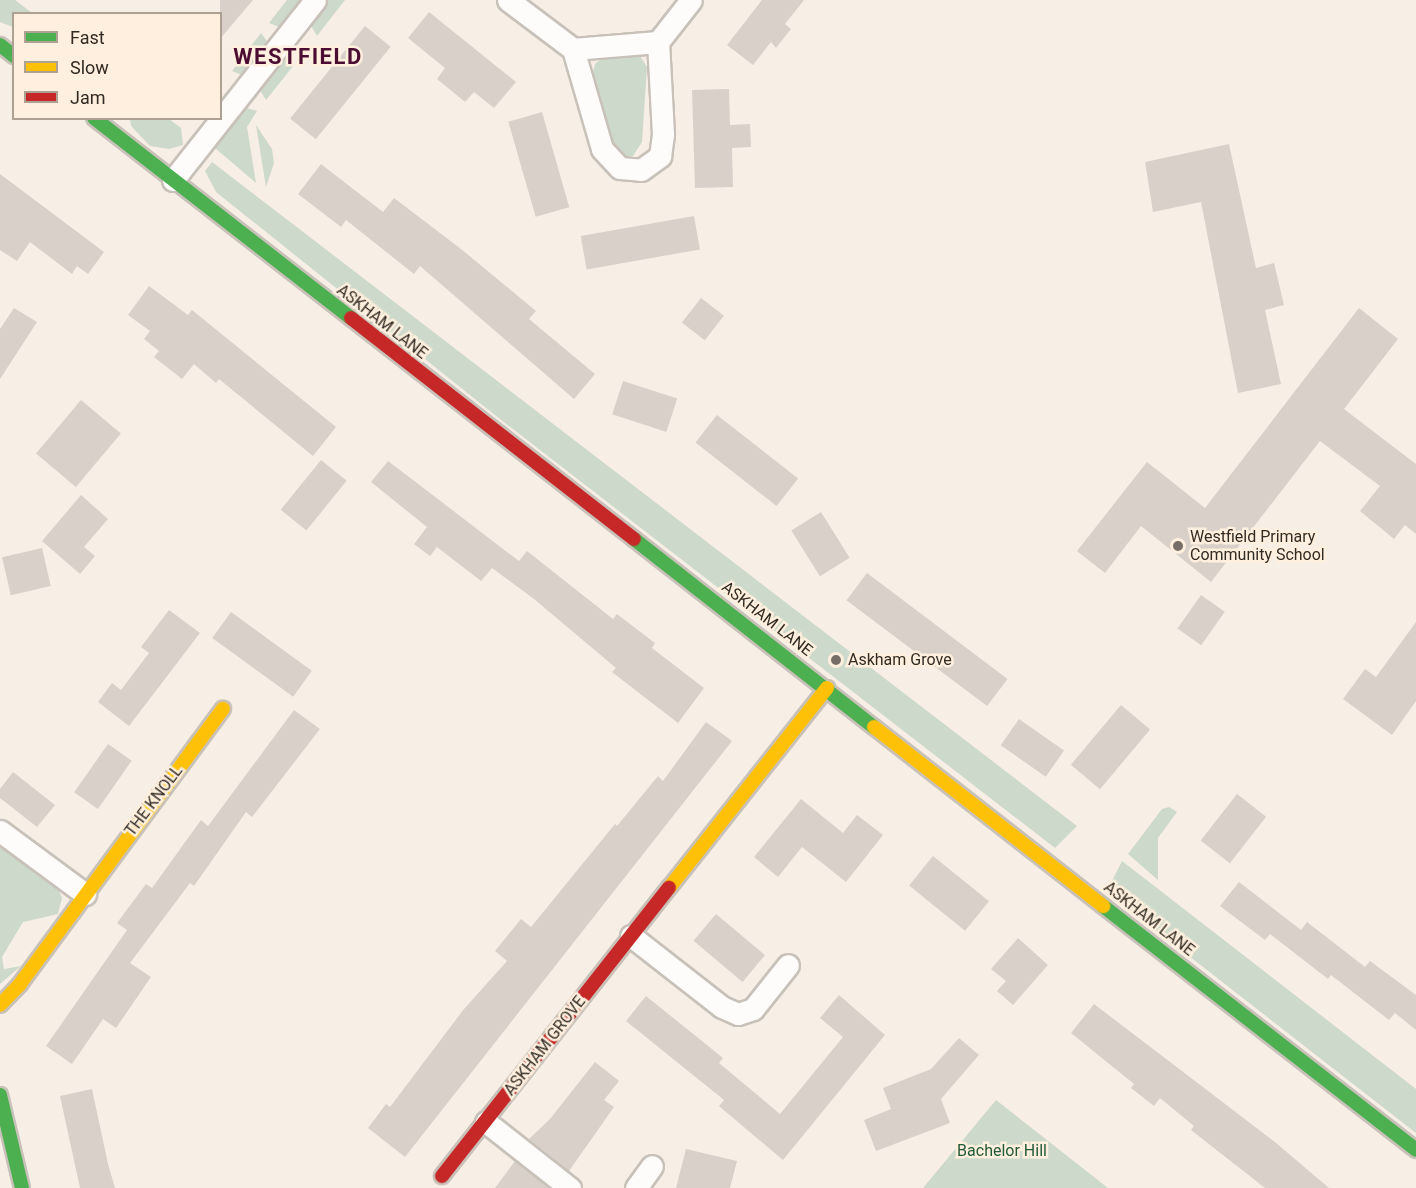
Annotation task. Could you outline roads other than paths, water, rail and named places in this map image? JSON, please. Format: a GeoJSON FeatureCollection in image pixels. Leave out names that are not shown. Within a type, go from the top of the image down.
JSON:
{"type":"FeatureCollection","features":[{"type":"Feature","properties":{"kind":"street"},"geometry":{"type":"LineString","coordinates":[[222,118],[315,0]]}},
{"type":"Feature","properties":{"kind":"street"},"geometry":{"type":"LineString","coordinates":[[508,0],[573,49],[602,149],[620,168],[641,170],[660,156],[663,134],[658,42],[691,0]]}},
{"type":"Feature","properties":{"kind":"street"},"geometry":{"type":"LineString","coordinates":[[573,49],[658,42]]}},
{"type":"Feature","properties":{"kind":"street"},"geometry":{"type":"LineString","coordinates":[[0,45],[12,54]]}},
{"type":"Feature","properties":{"kind":"street","name":"ASKHAM LANE"},"geometry":{"type":"LineString","coordinates":[[97,120],[1416,1150]]}},
{"type":"Feature","properties":{"kind":"street"},"geometry":{"type":"LineString","coordinates":[[173,180],[220,120]]}},
{"type":"Feature","properties":{"kind":"street","name":"ASKHAM GROVE"},"geometry":{"type":"LineString","coordinates":[[442,1176],[827,688]]}},
{"type":"Feature","properties":{"kind":"street","name":"THE KNOLL"},"geometry":{"type":"LineString","coordinates":[[0,1005],[223,709]]}},
{"type":"Feature","properties":{"kind":"street"},"geometry":{"type":"LineString","coordinates":[[0,831],[85,894]]}},
{"type":"Feature","properties":{"kind":"street"},"geometry":{"type":"LineString","coordinates":[[631,936],[722,1008],[738,1014],[753,1009],[788,965]]}},
{"type":"Feature","properties":{"kind":"street"},"geometry":{"type":"LineString","coordinates":[[0,1095],[22,1188]]}},
{"type":"Feature","properties":{"kind":"street"},"geometry":{"type":"LineString","coordinates":[[486,1122],[570,1188]]}},
{"type":"Feature","properties":{"kind":"street"},"geometry":{"type":"LineString","coordinates":[[636,1188],[652,1166]]}},
{"type":"Feature","properties":{"kind":"place","name":"Westfield Primary Community School"},"geometry":{"type":"Point","coordinates":[1178,546]}},
{"type":"Feature","properties":{"kind":"place","name":"Askham Grove"},"geometry":{"type":"Point","coordinates":[836,660]}},
{"type":"Feature","properties":{"kind":"district","name":"WESTFIELD"},"geometry":{"type":"Point","coordinates":[298,57]}},
{"type":"Feature","properties":{"kind":"park label","name":"Bachelor Hill"},"geometry":{"type":"Point","coordinates":[1002,1151]}}]}
